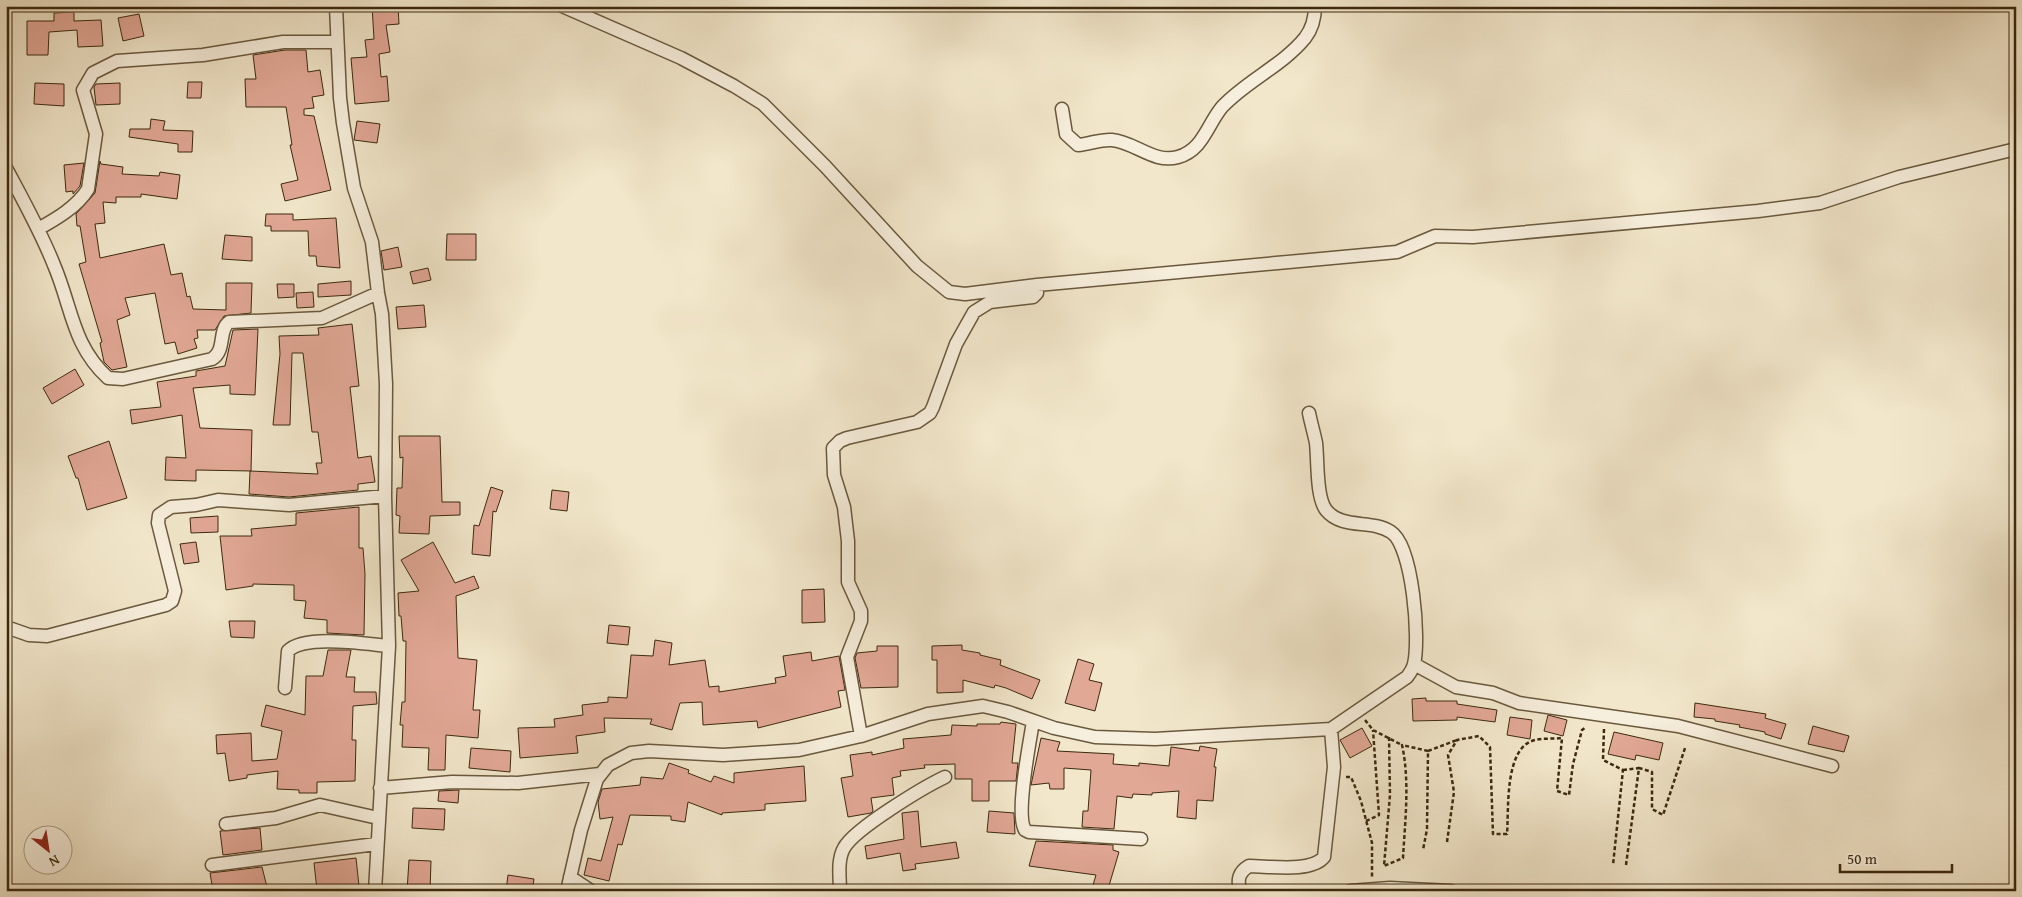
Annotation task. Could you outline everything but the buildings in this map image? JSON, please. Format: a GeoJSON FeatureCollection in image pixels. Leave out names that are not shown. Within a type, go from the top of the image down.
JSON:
{"type":"FeatureCollection","features":[{"type":"Feature","properties":{"kind":"street"},"geometry":{"type":"LineString","coordinates":[[336,6],[340,98],[354,188],[372,242],[382,314],[386,384],[389,646],[376,844],[375,891]]}},
{"type":"Feature","properties":{"kind":"street"},"geometry":{"type":"LineString","coordinates":[[562,6],[681,58],[734,86],[762,104],[824,166],[917,266],[949,292],[965,294],[1037,285],[1397,252],[1435,236],[1483,236],[1758,211],[1820,203],[1899,177],[2016,150]]}},
{"type":"Feature","properties":{"kind":"street"},"geometry":{"type":"LineString","coordinates":[[1062,109],[1066,134],[1078,145],[1114,140],[1161,158],[1185,155],[1202,140],[1221,109],[1234,95],[1292,51],[1305,37],[1312,25],[1315,6]]}},
{"type":"Feature","properties":{"kind":"street"},"geometry":{"type":"LineString","coordinates":[[38,229],[61,216],[88,189],[96,134],[83,90],[93,73],[107,64],[126,59],[203,55],[283,42],[338,42]]}},
{"type":"Feature","properties":{"kind":"street"},"geometry":{"type":"LineString","coordinates":[[6,168],[55,266],[77,335],[91,360],[108,378],[114,380],[193,365],[215,357],[219,352],[225,325],[229,322],[322,318],[378,293]]}},
{"type":"Feature","properties":{"kind":"street"},"geometry":{"type":"LineString","coordinates":[[861,736],[847,658],[861,621],[861,611],[848,582],[848,541],[844,507],[834,475],[833,448],[840,441],[847,438],[917,422],[925,417],[933,407],[956,344],[974,312],[990,302],[1033,297],[1037,293],[1037,285]]}},
{"type":"Feature","properties":{"kind":"street"},"geometry":{"type":"LineString","coordinates":[[567,891],[581,830],[600,774],[617,758],[631,753],[649,751],[723,755],[765,754],[822,746],[861,736],[928,714],[983,706],[1095,737],[1155,739],[1331,729],[1407,677],[1414,664],[1417,621],[1407,564],[1398,541],[1390,531],[1346,522],[1326,510],[1320,494],[1316,442],[1309,413]]}},
{"type":"Feature","properties":{"kind":"street"},"geometry":{"type":"LineString","coordinates":[[6,627],[29,635],[47,636],[166,605],[172,600],[175,591],[158,523],[159,516],[171,507],[196,505],[218,500],[289,505],[386,496]]}},
{"type":"Feature","properties":{"kind":"street"},"geometry":{"type":"LineString","coordinates":[[285,688],[288,651],[294,646],[325,642],[389,646]]}},
{"type":"Feature","properties":{"kind":"street"},"geometry":{"type":"LineString","coordinates":[[1414,664],[1456,687],[1493,693],[1519,703],[1678,726],[1832,766]]}},
{"type":"Feature","properties":{"kind":"street"},"geometry":{"type":"LineString","coordinates":[[1033,721],[1024,790],[1022,822],[1025,830],[1141,839]]}},
{"type":"Feature","properties":{"kind":"street"},"geometry":{"type":"LineString","coordinates":[[1240,891],[1238,883],[1240,875],[1249,866],[1301,867],[1314,865],[1324,857],[1334,767],[1331,729]]}},
{"type":"Feature","properties":{"kind":"street"},"geometry":{"type":"LineString","coordinates":[[380,788],[452,782],[518,782],[600,774]]}},
{"type":"Feature","properties":{"kind":"street"},"geometry":{"type":"LineString","coordinates":[[840,891],[840,858],[844,848],[853,838],[922,788],[945,777]]}},
{"type":"Feature","properties":{"kind":"street"},"geometry":{"type":"LineString","coordinates":[[226,824],[276,818],[320,805],[378,818]]}},
{"type":"Feature","properties":{"kind":"street"},"geometry":{"type":"LineString","coordinates":[[212,865],[376,844]]}},
{"type":"Feature","properties":{"kind":"street"},"geometry":{"type":"LineString","coordinates":[[570,877],[591,891]]}},
{"type":"Feature","properties":{"kind":"street"},"geometry":{"type":"LineString","coordinates":[[1350,891],[1373,889],[1452,891]]}},
{"type":"Feature","properties":{"kind":"path"},"geometry":{"type":"LineString","coordinates":[[1358,711],[1373,730],[1402,745],[1428,751],[1456,740],[1479,736],[1490,747],[1494,834],[1507,834],[1513,760],[1525,744],[1535,740],[1562,738],[1557,791],[1569,795],[1573,764],[1582,730],[1592,724]]}},
{"type":"Feature","properties":{"kind":"path"},"geometry":{"type":"LineString","coordinates":[[1598,725],[1604,727],[1603,760],[1623,770],[1639,768],[1652,772],[1652,809],[1663,815],[1685,748]]}},
{"type":"Feature","properties":{"kind":"path"},"geometry":{"type":"LineString","coordinates":[[1366,821],[1379,815],[1373,730]]}},
{"type":"Feature","properties":{"kind":"path"},"geometry":{"type":"LineString","coordinates":[[1388,737],[1390,795],[1384,866],[1403,858],[1405,759],[1402,745]]}},
{"type":"Feature","properties":{"kind":"path"},"geometry":{"type":"LineString","coordinates":[[1447,842],[1454,792],[1448,755],[1456,740]]}},
{"type":"Feature","properties":{"kind":"path"},"geometry":{"type":"LineString","coordinates":[[1423,850],[1426,829],[1428,751]]}},
{"type":"Feature","properties":{"kind":"path"},"geometry":{"type":"LineString","coordinates":[[1626,865],[1639,768]]}},
{"type":"Feature","properties":{"kind":"path"},"geometry":{"type":"LineString","coordinates":[[1613,865],[1623,770]]}},
{"type":"Feature","properties":{"kind":"path"},"geometry":{"type":"LineString","coordinates":[[1338,778],[1351,777],[1366,821],[1372,843],[1373,889]]}}]}
